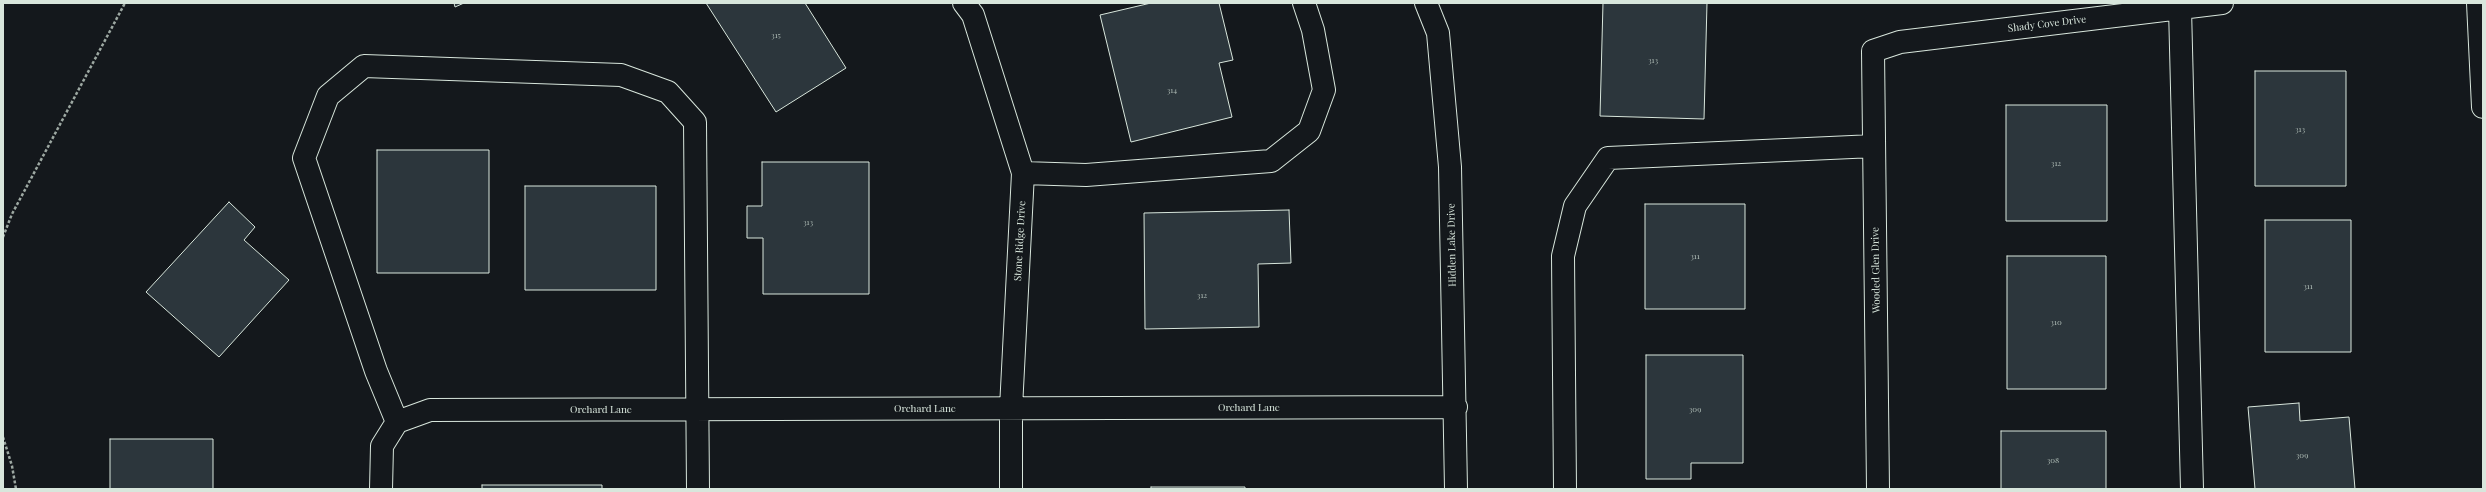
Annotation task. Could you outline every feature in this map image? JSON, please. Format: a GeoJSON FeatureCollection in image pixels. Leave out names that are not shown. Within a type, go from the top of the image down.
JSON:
{"type":"FeatureCollection","features":[{"type":"Feature","properties":{"kind":"street","name":"Stone Ridge Drive"},"geometry":{"type":"LineString","coordinates":[[964,3],[972,15],[1023,173],[1011,408],[1011,489]]}},
{"type":"Feature","properties":{"kind":"street"},"geometry":{"type":"LineString","coordinates":[[1023,173],[1086,175],[1270,161],[1309,131],[1324,90],[1313,30],[1304,3]]}},
{"type":"Feature","properties":{"kind":"street","name":"Hidden Lake Drive"},"geometry":{"type":"LineString","coordinates":[[1426,3],[1438,33],[1450,167],[1456,407],[1456,489]]}},
{"type":"Feature","properties":{"kind":"street","name":"Shady Cove Drive"},"geometry":{"type":"LineString","coordinates":[[1873,51],[1900,42],[2222,3]]}},
{"type":"Feature","properties":{"kind":"street"},"geometry":{"type":"LineString","coordinates":[[2478,3],[2483,107]]}},
{"type":"Feature","properties":{"kind":"street"},"geometry":{"type":"LineString","coordinates":[[2180,8],[2192,489]]}},
{"type":"Feature","properties":{"kind":"street","name":"Wooded Glen Drive"},"geometry":{"type":"LineString","coordinates":[[1873,51],[1878,489]]}},
{"type":"Feature","properties":{"kind":"street"},"geometry":{"type":"LineString","coordinates":[[381,489],[382,446],[397,422],[376,372],[304,158],[328,96],[364,66],[620,74],[668,92],[695,122],[698,489]]}},
{"type":"Feature","properties":{"kind":"street"},"geometry":{"type":"LineString","coordinates":[[1565,489],[1563,256],[1575,206],[1608,158],[1874,146]]}},
{"type":"Feature","properties":{"kind":"street","name":"Orchard Lane"},"geometry":{"type":"LineString","coordinates":[[397,422],[430,410],[1456,407]]}},
{"type":"Feature","properties":{"kind":"path"},"geometry":{"type":"LineString","coordinates":[[3,237],[12,214],[125,3]]}},
{"type":"Feature","properties":{"kind":"path"},"geometry":{"type":"LineString","coordinates":[[3,437],[12,466],[16,489]]}},
{"type":"Feature","properties":{"kind":"building"},"geometry":{"type":"Polygon","coordinates":[[[454,3],[464,3],[455,7],[454,3]]]}},
{"type":"Feature","properties":{"kind":"building"},"geometry":{"type":"Polygon","coordinates":[[[706,3],[805,3],[846,68],[776,112],[706,3]]]}},
{"type":"Feature","properties":{"kind":"building"},"geometry":{"type":"Polygon","coordinates":[[[1151,3],[1219,3],[1233,60],[1219,63],[1232,117],[1131,142],[1100,15],[1151,3]]]}},
{"type":"Feature","properties":{"kind":"building"},"geometry":{"type":"Polygon","coordinates":[[[1603,3],[1707,3],[1704,119],[1600,116],[1603,3]]]}},
{"type":"Feature","properties":{"kind":"building"},"geometry":{"type":"Polygon","coordinates":[[[2255,71],[2346,71],[2346,186],[2255,186],[2255,71]]]}},
{"type":"Feature","properties":{"kind":"building"},"geometry":{"type":"Polygon","coordinates":[[[2006,105],[2107,105],[2107,221],[2006,221],[2006,105]]]}},
{"type":"Feature","properties":{"kind":"building"},"geometry":{"type":"Polygon","coordinates":[[[377,150],[489,150],[489,273],[377,273],[377,150]]]}},
{"type":"Feature","properties":{"kind":"building"},"geometry":{"type":"Polygon","coordinates":[[[762,162],[869,162],[869,294],[763,294],[763,238],[747,238],[747,206],[762,206],[762,162]]]}},
{"type":"Feature","properties":{"kind":"building"},"geometry":{"type":"Polygon","coordinates":[[[525,186],[656,186],[656,290],[525,290],[525,186]]]}},
{"type":"Feature","properties":{"kind":"building"},"geometry":{"type":"Polygon","coordinates":[[[229,202],[255,227],[244,240],[289,280],[219,357],[146,292],[229,202]]]}},
{"type":"Feature","properties":{"kind":"building"},"geometry":{"type":"Polygon","coordinates":[[[1645,204],[1745,204],[1745,309],[1645,309],[1645,204]]]}},
{"type":"Feature","properties":{"kind":"building"},"geometry":{"type":"Polygon","coordinates":[[[1289,210],[1291,263],[1258,264],[1259,327],[1145,329],[1144,213],[1289,210]]]}},
{"type":"Feature","properties":{"kind":"building"},"geometry":{"type":"Polygon","coordinates":[[[2265,220],[2351,220],[2351,352],[2265,352],[2265,220]]]}},
{"type":"Feature","properties":{"kind":"building"},"geometry":{"type":"Polygon","coordinates":[[[2007,256],[2106,256],[2106,389],[2007,389],[2007,256]]]}},
{"type":"Feature","properties":{"kind":"building"},"geometry":{"type":"Polygon","coordinates":[[[1646,355],[1743,355],[1743,463],[1691,463],[1691,479],[1646,479],[1646,355]]]}},
{"type":"Feature","properties":{"kind":"building"},"geometry":{"type":"Polygon","coordinates":[[[2299,403],[2300,421],[2349,417],[2355,489],[2255,489],[2248,407],[2299,403]]]}},
{"type":"Feature","properties":{"kind":"building"},"geometry":{"type":"Polygon","coordinates":[[[2001,431],[2106,431],[2106,489],[2001,489],[2001,431]]]}},
{"type":"Feature","properties":{"kind":"building"},"geometry":{"type":"Polygon","coordinates":[[[110,439],[213,439],[213,489],[110,489],[110,439]]]}},
{"type":"Feature","properties":{"kind":"building"},"geometry":{"type":"Polygon","coordinates":[[[482,485],[602,485],[602,489],[482,489],[482,485]]]}},
{"type":"Feature","properties":{"kind":"building"},"geometry":{"type":"Polygon","coordinates":[[[1151,487],[1245,487],[1245,489],[1151,489],[1151,487]]]}}]}
